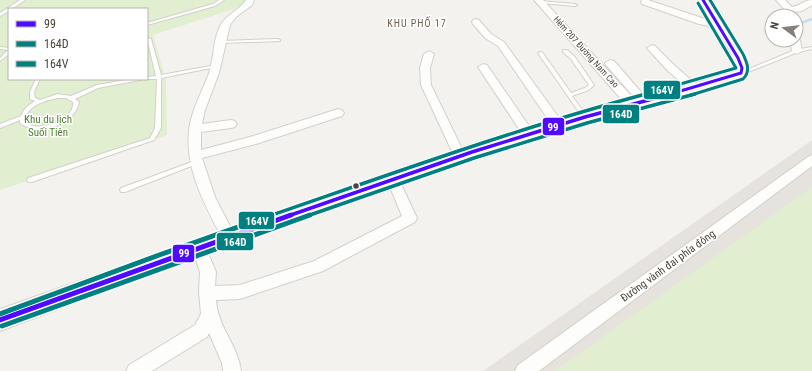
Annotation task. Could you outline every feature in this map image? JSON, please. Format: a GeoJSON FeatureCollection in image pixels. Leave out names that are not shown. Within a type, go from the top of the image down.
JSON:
{"type":"FeatureCollection","features":[{"type":"Feature","properties":{"kind":"street"},"geometry":{"type":"LineString","coordinates":[[229,238],[207,198],[196,159],[194,147],[195,129],[196,121],[216,66],[225,25],[232,16],[250,3],[250,0]]}},
{"type":"Feature","properties":{"kind":"street"},"geometry":{"type":"LineString","coordinates":[[0,320],[199,248],[528,134],[694,88],[741,73],[742,68],[738,58],[703,0]]}},
{"type":"Feature","properties":{"kind":"street"},"geometry":{"type":"LineString","coordinates":[[780,0],[786,8]]}},
{"type":"Feature","properties":{"kind":"street","name":"Hẻm 207 Đường Nam Cao"},"geometry":{"type":"LineString","coordinates":[[539,1],[638,103]]}},
{"type":"Feature","properties":{"kind":"street"},"geometry":{"type":"LineString","coordinates":[[801,8],[812,1]]}},
{"type":"Feature","properties":{"kind":"street"},"geometry":{"type":"LineString","coordinates":[[645,2],[702,22],[718,25]]}},
{"type":"Feature","properties":{"kind":"street"},"geometry":{"type":"LineString","coordinates":[[476,22],[488,36],[501,44],[558,125]]}},
{"type":"Feature","properties":{"kind":"street"},"geometry":{"type":"LineString","coordinates":[[652,48],[671,68],[694,88]]}},
{"type":"Feature","properties":{"kind":"street"},"geometry":{"type":"LineString","coordinates":[[429,54],[425,68],[426,85],[460,157]]}},
{"type":"Feature","properties":{"kind":"street"},"geometry":{"type":"LineString","coordinates":[[610,63],[638,103]]}},
{"type":"Feature","properties":{"kind":"street"},"geometry":{"type":"LineString","coordinates":[[483,67],[528,134]]}},
{"type":"Feature","properties":{"kind":"street"},"geometry":{"type":"LineString","coordinates":[[196,159],[338,113]]}},
{"type":"Feature","properties":{"kind":"street"},"geometry":{"type":"LineString","coordinates":[[195,129],[231,124]]}},
{"type":"Feature","properties":{"kind":"street","name":"Đường vành đai phía đông"},"geometry":{"type":"LineString","coordinates":[[524,371],[812,160]]}},
{"type":"Feature","properties":{"kind":"street"},"geometry":{"type":"LineString","coordinates":[[207,292],[221,294],[240,292],[318,266],[410,218],[393,180]]}},
{"type":"Feature","properties":{"kind":"street"},"geometry":{"type":"LineString","coordinates":[[199,248],[208,272],[207,292],[209,315],[231,362],[232,371]]}},
{"type":"Feature","properties":{"kind":"street"},"geometry":{"type":"LineString","coordinates":[[135,371],[150,366],[201,331],[209,315]]}},
{"type":"Feature","properties":{"kind":"lane"},"geometry":{"type":"LineString","coordinates":[[11,8],[23,0]]}},
{"type":"Feature","properties":{"kind":"lane"},"geometry":{"type":"LineString","coordinates":[[148,24],[214,5],[222,0]]}},
{"type":"Feature","properties":{"kind":"lane"},"geometry":{"type":"LineString","coordinates":[[539,1],[575,5]]}},
{"type":"Feature","properties":{"kind":"lane"},"geometry":{"type":"LineString","coordinates":[[30,180],[152,139],[158,128],[158,77],[148,40]]}},
{"type":"Feature","properties":{"kind":"lane"},"geometry":{"type":"LineString","coordinates":[[221,42],[278,40]]}},
{"type":"Feature","properties":{"kind":"lane"},"geometry":{"type":"LineString","coordinates":[[741,73],[797,51],[812,48]]}},
{"type":"Feature","properties":{"kind":"lane"},"geometry":{"type":"LineString","coordinates":[[565,51],[573,58],[592,85],[587,89],[569,95]]}},
{"type":"Feature","properties":{"kind":"lane"},"geometry":{"type":"LineString","coordinates":[[0,60],[8,52]]}},
{"type":"Feature","properties":{"kind":"lane"},"geometry":{"type":"LineString","coordinates":[[540,53],[585,117]]}},
{"type":"Feature","properties":{"kind":"lane"},"geometry":{"type":"LineString","coordinates":[[148,78],[216,66]]}},
{"type":"Feature","properties":{"kind":"lane"},"geometry":{"type":"LineString","coordinates":[[38,80],[32,92],[33,99],[39,101]]}},
{"type":"Feature","properties":{"kind":"lane"},"geometry":{"type":"LineString","coordinates":[[0,126],[22,117],[31,106],[39,101],[58,96],[72,98],[97,87],[135,80]]}},
{"type":"Feature","properties":{"kind":"lane"},"geometry":{"type":"LineString","coordinates":[[22,117],[22,122],[25,126],[31,128],[50,126],[74,112],[76,102],[72,98]]}},
{"type":"Feature","properties":{"kind":"lane"},"geometry":{"type":"LineString","coordinates":[[123,190],[196,159]]}},
{"type":"Feature","properties":{"kind":"shaded area"},"geometry":{"type":"Polygon","coordinates":[[[812,140],[812,371],[483,371],[812,140]]]}},
{"type":"Feature","properties":{"kind":"green space","name":"Khu du lịch Suối Tiên"},"geometry":{"type":"Polygon","coordinates":[[[0,0],[251,0],[234,9],[153,35],[166,80],[167,135],[0,190],[0,0]]]}},
{"type":"Feature","properties":{"kind":"green space"},"geometry":{"type":"Polygon","coordinates":[[[812,187],[812,371],[555,371],[812,187]]]}},
{"type":"Feature","properties":{"kind":"waterway"},"geometry":{"type":"LineString","coordinates":[[804,22],[812,19]]}},
{"type":"Feature","properties":{"kind":"transit line","name":"99"},"geometry":{"type":"LineString","coordinates":[[703,0],[738,58],[742,68],[741,73]]}},
{"type":"Feature","properties":{"kind":"transit line","name":"164D"},"geometry":{"type":"LineString","coordinates":[[2,326],[166,266],[474,158],[587,123],[696,94],[743,79],[748,71],[743,54],[710,0]]}},
{"type":"Feature","properties":{"kind":"transit line","name":"164V"},"geometry":{"type":"LineString","coordinates":[[0,314],[162,254],[470,146],[583,111],[692,82],[736,68],[698,3]]}},
{"type":"Feature","properties":{"kind":"transit line","name":"99"},"geometry":{"type":"LineString","coordinates":[[0,320],[164,260],[472,152],[585,117],[694,88],[741,73]]}},
{"type":"Feature","properties":{"kind":"district","name":"KHU PHỐ 17"},"geometry":{"type":"Point","coordinates":[417,23]}}]}
